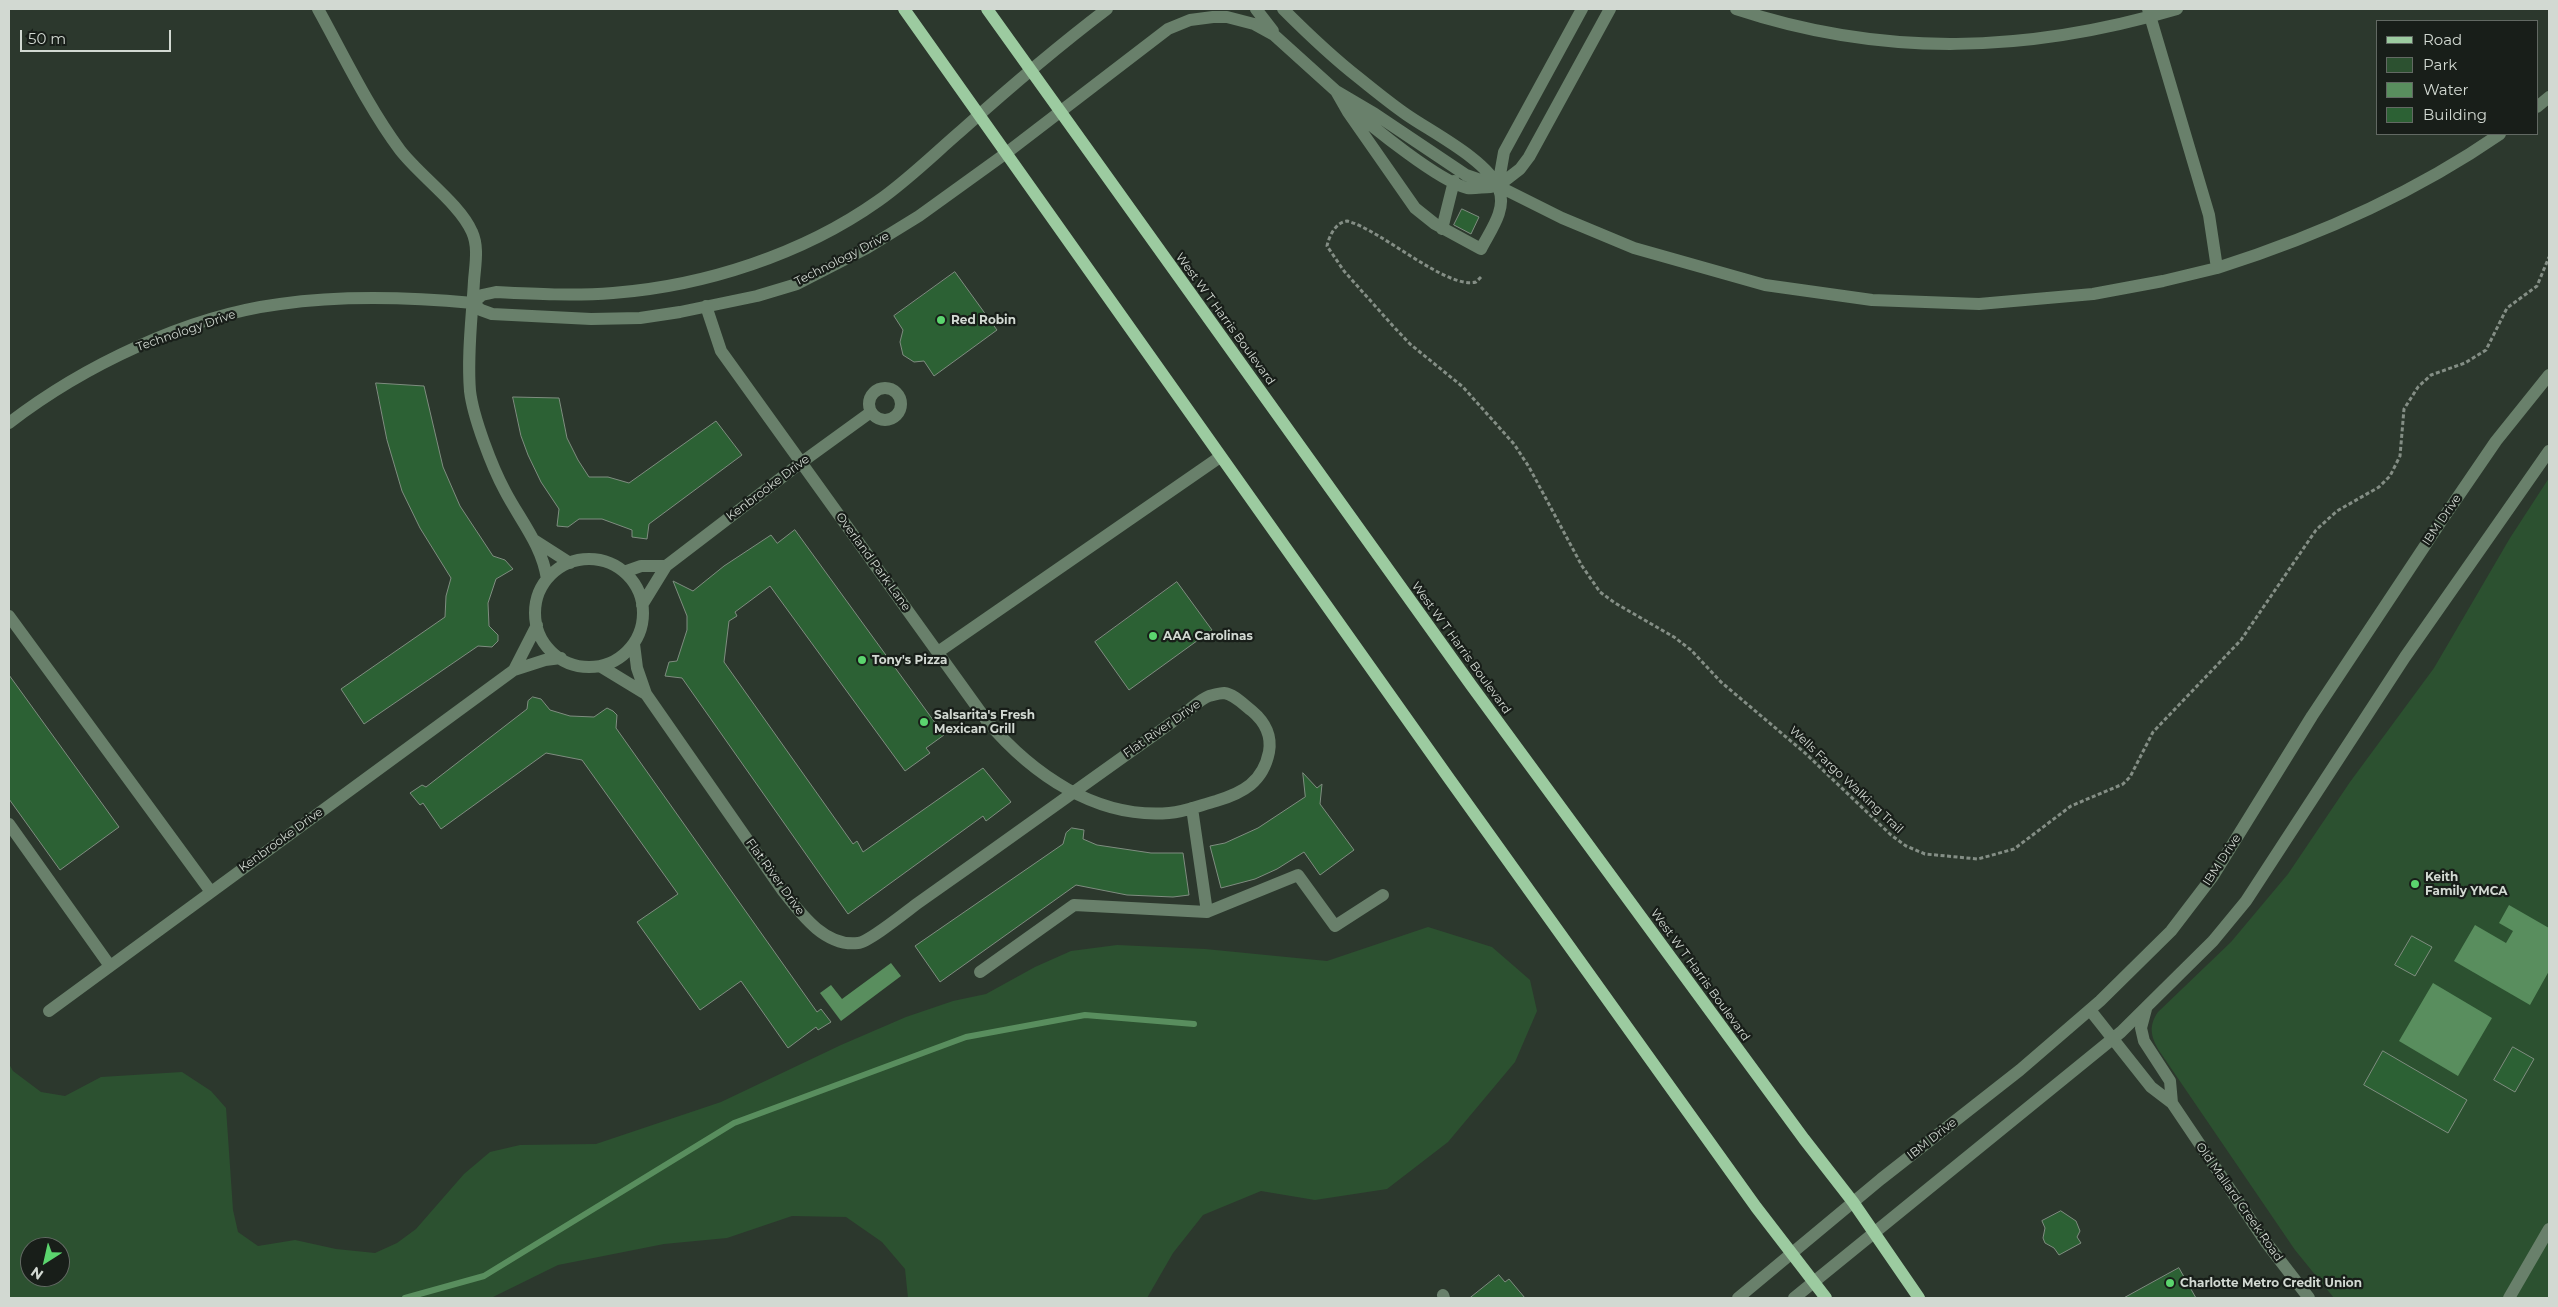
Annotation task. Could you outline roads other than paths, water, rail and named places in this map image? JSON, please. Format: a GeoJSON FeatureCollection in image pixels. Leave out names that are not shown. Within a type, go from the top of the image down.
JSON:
{"type":"FeatureCollection","features":[{"type":"Feature","properties":{"kind":"main road"},"geometry":{"type":"LineString","coordinates":[[904,9],[1220,457],[1791,1253],[1826,1298]]}},
{"type":"Feature","properties":{"kind":"main road","name":"West W T Harris Boulevard"},"geometry":{"type":"LineString","coordinates":[[987,9],[1476,693],[1792,1124],[1853,1202],[1919,1298]]}},
{"type":"Feature","properties":{"kind":"street"},"geometry":{"type":"LineString","coordinates":[[318,9],[390,135],[412,165],[460,214],[473,233],[475,257],[470,392],[486,451],[504,490],[534,540],[545,566],[548,579]]}},
{"type":"Feature","properties":{"kind":"street"},"geometry":{"type":"LineString","coordinates":[[473,303],[482,295],[496,292],[592,295],[640,290],[706,277],[752,263],[809,241],[878,201],[1030,70],[1107,9]]}},
{"type":"Feature","properties":{"kind":"street"},"geometry":{"type":"LineString","coordinates":[[1256,9],[1284,45],[1384,135],[1454,181],[1470,188],[1498,186],[1520,169],[1529,157],[1610,9]]}},
{"type":"Feature","properties":{"kind":"street"},"geometry":{"type":"LineString","coordinates":[[1283,9],[1358,78],[1405,114],[1474,160],[1498,186],[1501,195],[1500,211],[1481,249],[1442,228],[1415,208],[1353,120],[1336,91]]}},
{"type":"Feature","properties":{"kind":"street"},"geometry":{"type":"LineString","coordinates":[[1498,186],[1504,152],[1582,9]]}},
{"type":"Feature","properties":{"kind":"street"},"geometry":{"type":"LineString","coordinates":[[1736,9],[1769,20],[1826,33],[1891,43],[1944,45],[2033,41],[2094,31],[2149,12],[2177,9]]}},
{"type":"Feature","properties":{"kind":"street"},"geometry":{"type":"LineString","coordinates":[[2149,12],[2209,215],[2217,268]]}},
{"type":"Feature","properties":{"kind":"street","name":"Technology Drive"},"geometry":{"type":"LineString","coordinates":[[9,423],[33,404],[90,369],[166,336],[232,314],[279,304],[348,298],[403,298],[473,303],[481,310],[492,314],[598,319],[657,316],[778,290],[839,264],[894,232],[1005,154],[1159,35],[1190,20],[1213,17],[1242,20],[1265,28],[1284,45]]}},
{"type":"Feature","properties":{"kind":"street"},"geometry":{"type":"LineString","coordinates":[[1336,91],[1375,114],[1466,175],[1498,186],[1583,228],[1664,258],[1765,285],[1838,297],[1944,304],[2018,302],[2128,288],[2217,268],[2268,252],[2352,219],[2422,182],[2498,135]]}},
{"type":"Feature","properties":{"kind":"street"},"geometry":{"type":"LineString","coordinates":[[2538,106],[2549,98]]}},
{"type":"Feature","properties":{"kind":"street"},"geometry":{"type":"LineString","coordinates":[[1442,228],[1454,181]]}},
{"type":"Feature","properties":{"kind":"street","name":"Overland Park Lane"},"geometry":{"type":"LineString","coordinates":[[706,306],[721,351],[987,721],[1005,743],[1072,793]]}},
{"type":"Feature","properties":{"kind":"street","name":"IBM Drive"},"geometry":{"type":"LineString","coordinates":[[1738,1298],[1853,1202],[2020,1070],[2090,1010],[2171,931],[2213,876],[2312,716],[2436,528],[2496,441],[2549,375]]}},
{"type":"Feature","properties":{"kind":"street","name":"Kenbrooke Drive"},"geometry":{"type":"LineString","coordinates":[[642,605],[666,566],[871,412]]}},
{"type":"Feature","properties":{"kind":"street"},"geometry":{"type":"LineString","coordinates":[[1794,1298],[2113,1038],[2213,941],[2246,901],[2405,658],[2549,451]]}},
{"type":"Feature","properties":{"kind":"street"},"geometry":{"type":"LineString","coordinates":[[938,652],[1220,457]]}},
{"type":"Feature","properties":{"kind":"street"},"geometry":{"type":"LineString","coordinates":[[534,540],[570,563]]}},
{"type":"Feature","properties":{"kind":"street","name":"Flat River Drive"},"geometry":{"type":"LineString","coordinates":[[594,560],[612,565],[624,572],[634,583],[642,605],[642,623],[634,644],[620,658],[600,666],[577,666],[561,658],[547,647],[537,625],[537,598],[548,579],[570,563],[594,560]]}},
{"type":"Feature","properties":{"kind":"street"},"geometry":{"type":"LineString","coordinates":[[624,572],[641,566],[666,566]]}},
{"type":"Feature","properties":{"kind":"street"},"geometry":{"type":"LineString","coordinates":[[9,616],[211,892]]}},
{"type":"Feature","properties":{"kind":"street","name":"Kenbrooke Drive"},"geometry":{"type":"LineString","coordinates":[[514,670],[537,625]]}},
{"type":"Feature","properties":{"kind":"street","name":"Flat River Drive"},"geometry":{"type":"LineString","coordinates":[[634,644],[637,668],[646,694],[782,891],[806,919],[828,936],[847,944],[862,943],[1072,793],[1208,696],[1225,693],[1257,715],[1269,731],[1270,749],[1266,766],[1255,783],[1235,795],[1172,813],[1148,813],[1124,810],[1072,793]]}},
{"type":"Feature","properties":{"kind":"street","name":"Kenbrooke Drive"},"geometry":{"type":"LineString","coordinates":[[49,1011],[514,670],[545,660],[561,658]]}},
{"type":"Feature","properties":{"kind":"street","name":"Flat River Drive"},"geometry":{"type":"LineString","coordinates":[[600,666],[646,694]]}},
{"type":"Feature","properties":{"kind":"street"},"geometry":{"type":"LineString","coordinates":[[1192,808],[1207,912]]}},
{"type":"Feature","properties":{"kind":"street"},"geometry":{"type":"LineString","coordinates":[[9,824],[110,966]]}},
{"type":"Feature","properties":{"kind":"street"},"geometry":{"type":"LineString","coordinates":[[980,972],[1074,905],[1207,912],[1298,875],[1335,926],[1382,895]]}},
{"type":"Feature","properties":{"kind":"street","name":"Old Mallard Creek Road"},"geometry":{"type":"LineString","coordinates":[[2147,1007],[2141,1028],[2144,1041],[2170,1081],[2172,1103]]}},
{"type":"Feature","properties":{"kind":"street","name":"Old Mallard Creek Road"},"geometry":{"type":"LineString","coordinates":[[2090,1010],[2151,1087],[2172,1103],[2259,1233],[2309,1298]]}},
{"type":"Feature","properties":{"kind":"street"},"geometry":{"type":"LineString","coordinates":[[2510,1298],[2549,1228]]}},
{"type":"Feature","properties":{"kind":"water"},"geometry":{"type":"Polygon","coordinates":[[[2509,905],[2549,928],[2549,971],[2530,1005],[2454,961],[2475,925],[2506,943],[2513,931],[2499,923],[2509,905]]]}},
{"type":"Feature","properties":{"kind":"water"},"geometry":{"type":"Polygon","coordinates":[[[891,963],[901,976],[841,1021],[820,993],[831,985],[842,999],[891,963]]]}},
{"type":"Feature","properties":{"kind":"water"},"geometry":{"type":"Polygon","coordinates":[[[2433,983],[2492,1018],[2458,1076],[2399,1041],[2433,983]]]}},
{"type":"Feature","properties":{"kind":"waterway"},"geometry":{"type":"LineString","coordinates":[[405,1298],[484,1276],[734,1123],[966,1037],[1085,1015],[1194,1024]]}},
{"type":"Feature","properties":{"kind":"place","name":"Red Robin"},"geometry":{"type":"Point","coordinates":[941,320]}},
{"type":"Feature","properties":{"kind":"place","name":"AAA Carolinas"},"geometry":{"type":"Point","coordinates":[1153,636]}},
{"type":"Feature","properties":{"kind":"place","name":"Tony's Pizza"},"geometry":{"type":"Point","coordinates":[862,660]}},
{"type":"Feature","properties":{"kind":"place","name":"Salsarita's Fresh Mexican Grill"},"geometry":{"type":"Point","coordinates":[924,722]}},
{"type":"Feature","properties":{"kind":"place","name":"Keith Family YMCA"},"geometry":{"type":"Point","coordinates":[2415,884]}},
{"type":"Feature","properties":{"kind":"place","name":"Charlotte Metro Credit Union"},"geometry":{"type":"Point","coordinates":[2170,1283]}}]}
